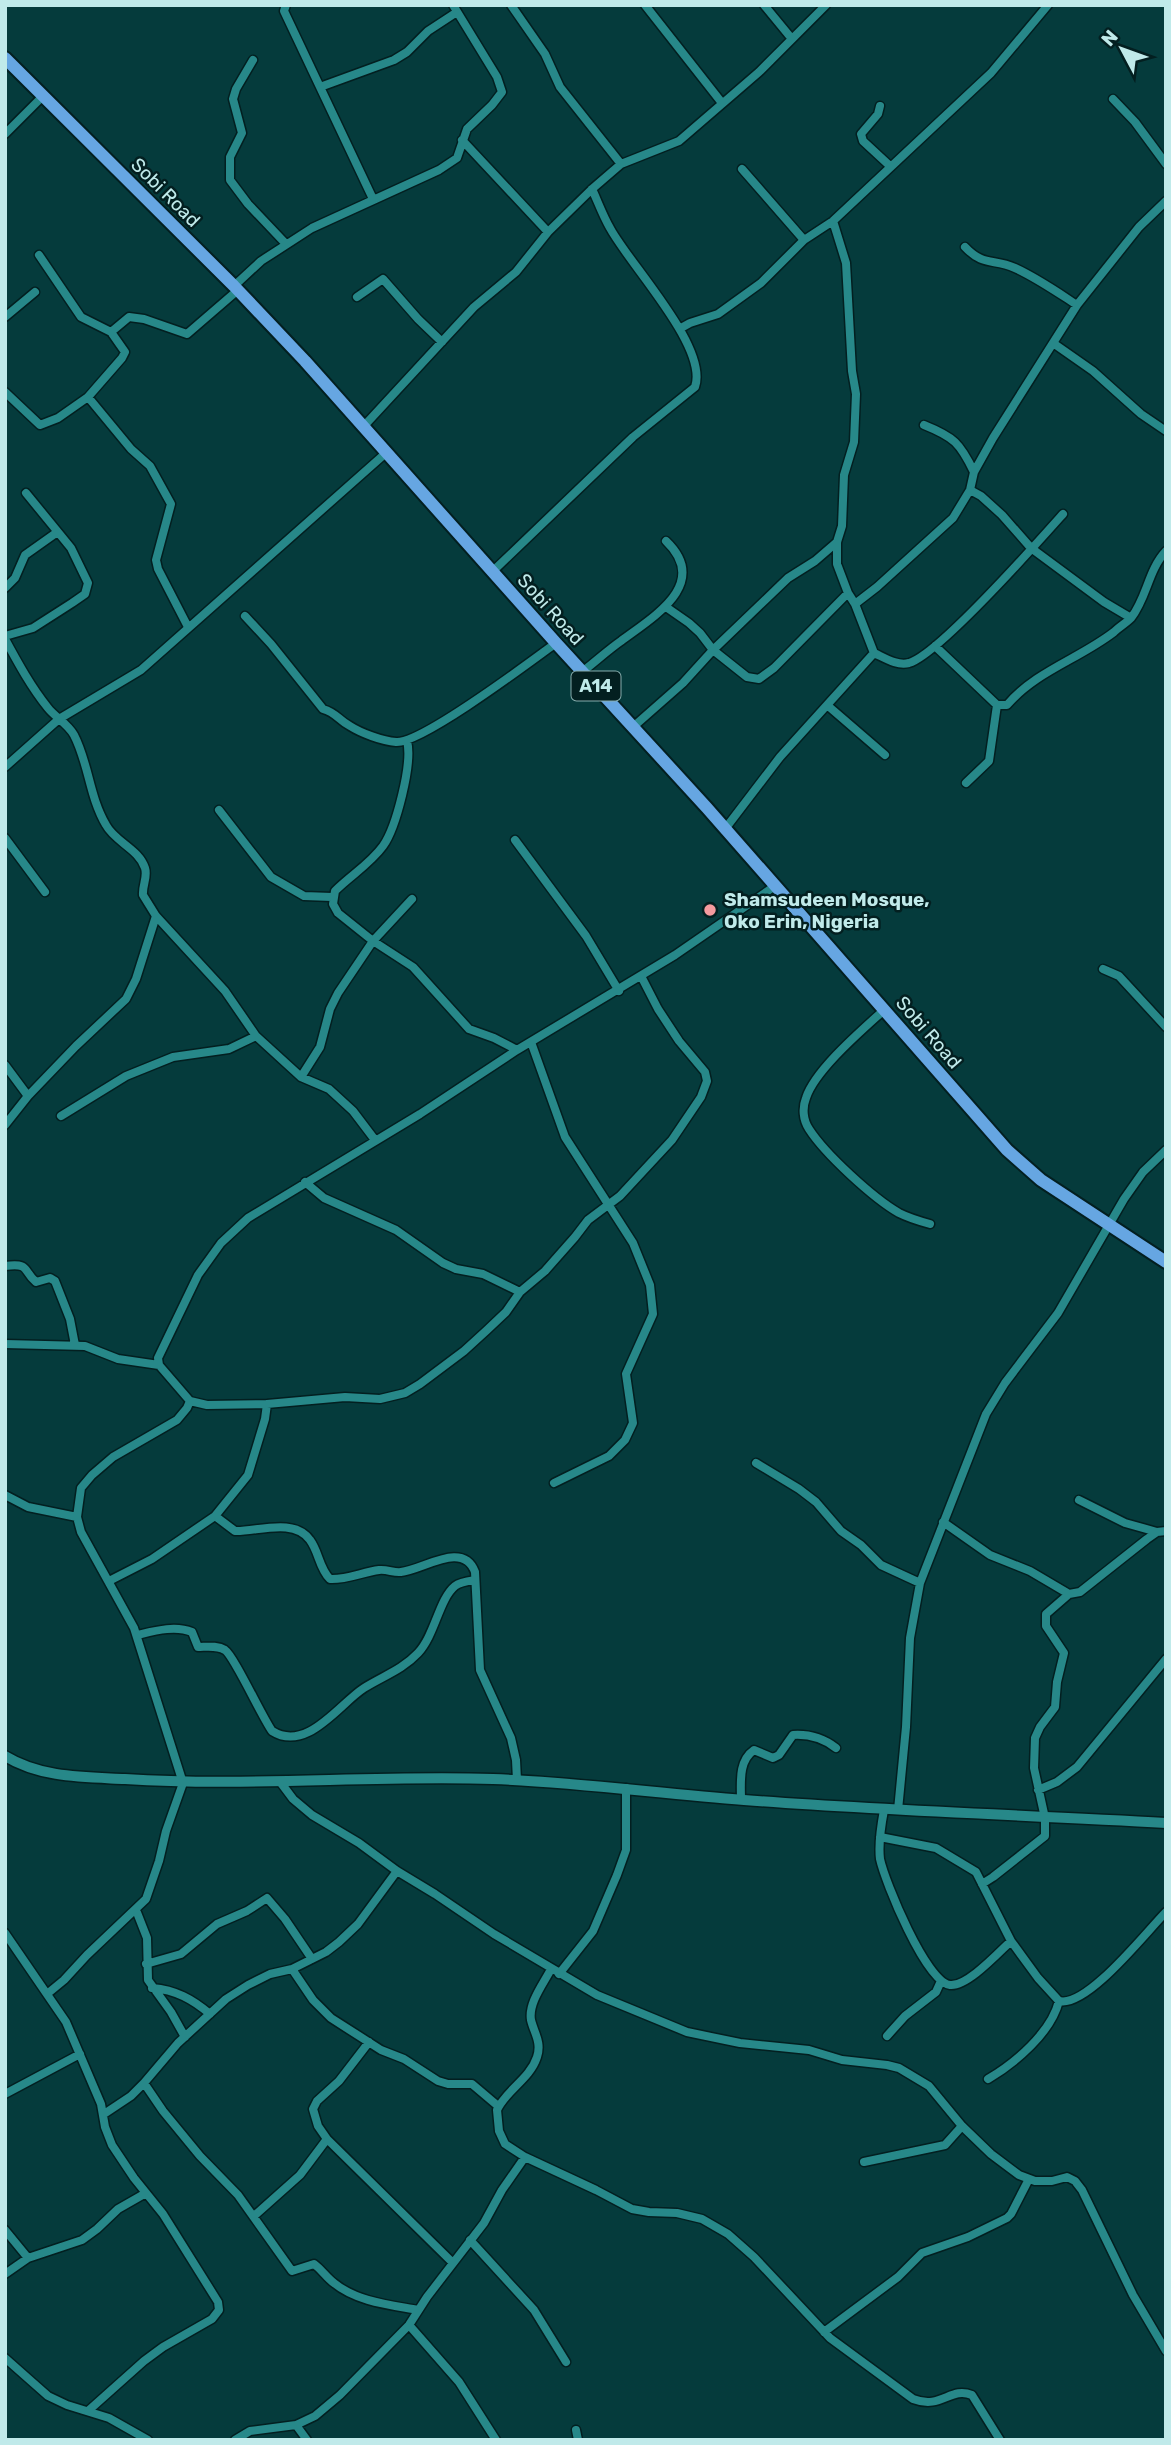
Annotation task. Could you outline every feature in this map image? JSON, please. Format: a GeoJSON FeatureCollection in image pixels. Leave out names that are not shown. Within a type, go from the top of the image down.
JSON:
{"type":"FeatureCollection","features":[{"type":"Feature","properties":{"kind":"highway","name":"Sobi Road"},"geometry":{"type":"LineString","coordinates":[[5,58],[236,288],[364,426],[1024,1167],[1060,1194],[1166,1262]]}},
{"type":"Feature","properties":{"kind":"street"},"geometry":{"type":"LineString","coordinates":[[286,5],[284,11],[373,199]]}},
{"type":"Feature","properties":{"kind":"street"},"geometry":{"type":"LineString","coordinates":[[511,5],[545,54],[560,87],[621,164]]}},
{"type":"Feature","properties":{"kind":"street"},"geometry":{"type":"LineString","coordinates":[[645,5],[722,103]]}},
{"type":"Feature","properties":{"kind":"street"},"geometry":{"type":"LineString","coordinates":[[764,5],[792,39]]}},
{"type":"Feature","properties":{"kind":"street"},"geometry":{"type":"LineString","coordinates":[[364,426],[474,307],[516,272],[548,232],[592,188],[621,164],[679,141],[760,72],[826,5]]}},
{"type":"Feature","properties":{"kind":"street"},"geometry":{"type":"LineString","coordinates":[[681,328],[718,314],[761,283],[804,240],[833,220],[991,73],[1048,5]]}},
{"type":"Feature","properties":{"kind":"street"},"geometry":{"type":"LineString","coordinates":[[111,332],[129,317],[144,319],[187,334],[261,261],[286,244],[312,228],[453,162],[469,126],[502,92],[497,76],[455,9],[407,52],[394,60],[320,87]]}},
{"type":"Feature","properties":{"kind":"street"},"geometry":{"type":"LineString","coordinates":[[253,60],[233,99],[242,133],[230,157],[230,180],[248,204],[286,244]]}},
{"type":"Feature","properties":{"kind":"street"},"geometry":{"type":"LineString","coordinates":[[5,134],[38,91]]}},
{"type":"Feature","properties":{"kind":"street"},"geometry":{"type":"LineString","coordinates":[[1114,99],[1166,164]]}},
{"type":"Feature","properties":{"kind":"street"},"geometry":{"type":"LineString","coordinates":[[880,106],[878,114],[861,134],[863,141],[890,166]]}},
{"type":"Feature","properties":{"kind":"street"},"geometry":{"type":"LineString","coordinates":[[462,140],[548,232]]}},
{"type":"Feature","properties":{"kind":"street"},"geometry":{"type":"LineString","coordinates":[[742,169],[804,240]]}},
{"type":"Feature","properties":{"kind":"street"},"geometry":{"type":"LineString","coordinates":[[492,572],[632,437],[695,387],[698,378],[681,328],[610,229],[592,188]]}},
{"type":"Feature","properties":{"kind":"street"},"geometry":{"type":"LineString","coordinates":[[855,604],[953,518],[970,490],[974,472],[1077,305],[1139,227],[1166,201]]}},
{"type":"Feature","properties":{"kind":"street"},"geometry":{"type":"LineString","coordinates":[[833,220],[846,262],[852,371],[857,403],[854,442],[844,475],[842,526],[837,542],[836,564],[874,653],[899,664],[911,663],[935,646],[1063,514]]}},
{"type":"Feature","properties":{"kind":"street"},"geometry":{"type":"LineString","coordinates":[[965,247],[982,261],[1010,265],[1024,272],[1077,305]]}},
{"type":"Feature","properties":{"kind":"street"},"geometry":{"type":"LineString","coordinates":[[5,392],[40,425],[58,418],[88,397],[125,352],[111,332],[81,317],[39,255]]}},
{"type":"Feature","properties":{"kind":"street"},"geometry":{"type":"LineString","coordinates":[[357,297],[383,279],[442,342]]}},
{"type":"Feature","properties":{"kind":"street"},"geometry":{"type":"LineString","coordinates":[[5,317],[35,292]]}},
{"type":"Feature","properties":{"kind":"street"},"geometry":{"type":"LineString","coordinates":[[1053,344],[1093,371],[1141,414],[1166,431]]}},
{"type":"Feature","properties":{"kind":"street"},"geometry":{"type":"LineString","coordinates":[[88,397],[131,449],[150,466],[171,504],[158,552],[158,569],[188,627]]}},
{"type":"Feature","properties":{"kind":"street"},"geometry":{"type":"LineString","coordinates":[[924,425],[950,436],[974,472]]}},
{"type":"Feature","properties":{"kind":"street"},"geometry":{"type":"LineString","coordinates":[[5,767],[59,719],[141,670],[387,452]]}},
{"type":"Feature","properties":{"kind":"street"},"geometry":{"type":"LineString","coordinates":[[970,490],[988,502],[1031,548],[1130,618]]}},
{"type":"Feature","properties":{"kind":"street"},"geometry":{"type":"LineString","coordinates":[[26,493],[71,548],[88,583],[85,594],[33,628],[5,638],[27,678],[49,709],[72,732],[86,764],[93,797],[110,833],[144,864],[146,871],[143,895],[156,916],[170,928],[225,991],[256,1037],[300,1077],[329,1089],[353,1111],[375,1140]]}},
{"type":"Feature","properties":{"kind":"street"},"geometry":{"type":"LineString","coordinates":[[5,587],[15,578],[26,555],[57,533]]}},
{"type":"Feature","properties":{"kind":"street"},"geometry":{"type":"LineString","coordinates":[[582,672],[622,640],[641,629],[666,607],[675,594],[683,575],[679,556],[666,541]]}},
{"type":"Feature","properties":{"kind":"street"},"geometry":{"type":"LineString","coordinates":[[633,727],[683,683],[713,650],[788,578],[815,561],[837,542]]}},
{"type":"Feature","properties":{"kind":"street"},"geometry":{"type":"LineString","coordinates":[[935,646],[997,705],[1007,705],[1035,679],[1091,649],[1130,618],[1147,588],[1153,570],[1166,551]]}},
{"type":"Feature","properties":{"kind":"street"},"geometry":{"type":"LineString","coordinates":[[666,607],[701,633],[713,650],[747,677],[759,680],[848,593]]}},
{"type":"Feature","properties":{"kind":"street"},"geometry":{"type":"LineString","coordinates":[[245,616],[323,709],[334,712],[350,727],[394,742],[407,741],[499,685],[556,643]]}},
{"type":"Feature","properties":{"kind":"street"},"geometry":{"type":"LineString","coordinates":[[725,829],[780,757],[874,653]]}},
{"type":"Feature","properties":{"kind":"street"},"geometry":{"type":"LineString","coordinates":[[827,705],[885,755]]}},
{"type":"Feature","properties":{"kind":"street"},"geometry":{"type":"LineString","coordinates":[[966,783],[989,761],[997,705]]}},
{"type":"Feature","properties":{"kind":"street"},"geometry":{"type":"LineString","coordinates":[[407,741],[409,749],[404,789],[384,845],[335,891],[332,897],[338,913],[373,942],[413,967],[469,1029],[494,1038],[517,1051]]}},
{"type":"Feature","properties":{"kind":"street"},"geometry":{"type":"LineString","coordinates":[[219,810],[271,877],[304,896],[332,897]]}},
{"type":"Feature","properties":{"kind":"street"},"geometry":{"type":"LineString","coordinates":[[5,838],[45,892]]}},
{"type":"Feature","properties":{"kind":"street"},"geometry":{"type":"LineString","coordinates":[[515,841],[586,936],[619,991]]}},
{"type":"Feature","properties":{"kind":"street"},"geometry":{"type":"LineString","coordinates":[[641,976],[657,1009],[705,1072],[707,1081],[701,1097],[672,1140],[620,1196],[588,1220],[545,1271],[520,1292],[506,1312],[464,1351],[405,1393],[380,1399],[345,1397],[267,1404],[207,1405],[190,1401],[159,1365],[158,1358],[198,1275],[221,1242],[247,1218],[531,1042],[619,991],[641,976],[676,956],[775,886]]}},
{"type":"Feature","properties":{"kind":"street"},"geometry":{"type":"LineString","coordinates":[[300,1077],[320,1047],[330,1009],[338,993],[373,942],[412,900]]}},
{"type":"Feature","properties":{"kind":"street"},"geometry":{"type":"LineString","coordinates":[[5,1125],[28,1096],[126,999],[136,979],[156,916]]}},
{"type":"Feature","properties":{"kind":"street"},"geometry":{"type":"LineString","coordinates":[[1103,969],[1118,976],[1166,1027]]}},
{"type":"Feature","properties":{"kind":"street"},"geometry":{"type":"LineString","coordinates":[[884,1010],[831,1062],[810,1089],[803,1114],[808,1128],[855,1179],[898,1212],[930,1224]]}},
{"type":"Feature","properties":{"kind":"street"},"geometry":{"type":"LineString","coordinates":[[61,1116],[126,1076],[173,1057],[229,1049],[256,1037]]}},
{"type":"Feature","properties":{"kind":"street"},"geometry":{"type":"LineString","coordinates":[[531,1042],[565,1137],[606,1205],[633,1243],[650,1285],[653,1314],[626,1374],[633,1423],[625,1440],[609,1456],[554,1483]]}},
{"type":"Feature","properties":{"kind":"street"},"geometry":{"type":"LineString","coordinates":[[5,1065],[28,1096]]}},
{"type":"Feature","properties":{"kind":"street"},"geometry":{"type":"LineString","coordinates":[[898,1810],[906,1727],[910,1638],[920,1583],[986,1414],[1005,1383],[1058,1313],[1124,1199],[1143,1172],[1166,1150]]}},
{"type":"Feature","properties":{"kind":"street"},"geometry":{"type":"LineString","coordinates":[[305,1182],[331,1201],[396,1230],[443,1264],[483,1274],[520,1292]]}},
{"type":"Feature","properties":{"kind":"street"},"geometry":{"type":"LineString","coordinates":[[5,1266],[18,1265],[26,1268],[36,1282],[50,1278],[55,1281],[70,1318],[75,1345]]}},
{"type":"Feature","properties":{"kind":"street"},"geometry":{"type":"LineString","coordinates":[[5,1344],[85,1346],[118,1359],[159,1365]]}},
{"type":"Feature","properties":{"kind":"street"},"geometry":{"type":"LineString","coordinates":[[47,1994],[146,1899],[183,1783],[137,1635],[90,1550],[76,1517],[81,1488],[113,1457],[177,1420],[190,1401]]}},
{"type":"Feature","properties":{"kind":"street"},"geometry":{"type":"LineString","coordinates":[[109,1581],[152,1559],[215,1516],[248,1475],[267,1404]]}},
{"type":"Feature","properties":{"kind":"street"},"geometry":{"type":"LineString","coordinates":[[756,1463],[816,1502],[841,1531],[861,1545],[881,1565],[920,1583]]}},
{"type":"Feature","properties":{"kind":"street"},"geometry":{"type":"LineString","coordinates":[[5,1495],[28,1507],[76,1517]]}},
{"type":"Feature","properties":{"kind":"street"},"geometry":{"type":"LineString","coordinates":[[1079,1500],[1125,1523],[1162,1532]]}},
{"type":"Feature","properties":{"kind":"street"},"geometry":{"type":"LineString","coordinates":[[215,1516],[235,1531],[277,1527],[298,1531],[311,1541],[319,1563],[330,1579],[382,1569],[404,1572],[445,1558],[469,1561],[475,1572],[480,1670],[511,1738],[517,1780]]}},
{"type":"Feature","properties":{"kind":"street"},"geometry":{"type":"LineString","coordinates":[[943,1522],[990,1555],[1030,1571],[1069,1594]]}},
{"type":"Feature","properties":{"kind":"street"},"geometry":{"type":"LineString","coordinates":[[982,1884],[1044,1838],[1045,1818],[1034,1768],[1035,1738],[1055,1707],[1057,1682],[1064,1656],[1046,1626],[1046,1614],[1069,1594],[1080,1592],[1162,1532]]}},
{"type":"Feature","properties":{"kind":"street"},"geometry":{"type":"LineString","coordinates":[[137,1635],[157,1630],[184,1629],[192,1632],[198,1647],[225,1650],[272,1731],[279,1734],[298,1734],[321,1725],[355,1694],[406,1664],[429,1639],[450,1592],[461,1583],[475,1580]]}},
{"type":"Feature","properties":{"kind":"street"},"geometry":{"type":"LineString","coordinates":[[1038,1790],[1057,1782],[1077,1767],[1166,1659]]}},
{"type":"Feature","properties":{"kind":"street"},"geometry":{"type":"LineString","coordinates":[[741,1800],[741,1770],[746,1758],[754,1750],[773,1758],[779,1755],[793,1735],[825,1739],[836,1748]]}},
{"type":"Feature","properties":{"kind":"street"},"geometry":{"type":"LineString","coordinates":[[5,1756],[33,1769],[64,1776],[183,1783],[281,1783],[387,1778],[517,1780],[884,1810],[1166,1823]]}},
{"type":"Feature","properties":{"kind":"street"},"geometry":{"type":"LineString","coordinates":[[281,1783],[293,1799],[312,1815],[555,1971],[597,1995],[687,2032],[740,2043],[809,2050],[842,2060],[900,2068],[916,2076],[929,2086],[962,2126],[1018,2175],[1028,2179],[1052,2181],[1067,2177],[1074,2181],[1082,2190],[1133,2295],[1166,2351]]}},
{"type":"Feature","properties":{"kind":"street"},"geometry":{"type":"LineString","coordinates":[[498,2106],[525,2078],[537,2059],[539,2045],[531,2022],[531,2010],[555,1971],[593,1931],[617,1875],[626,1850],[626,1788]]}},
{"type":"Feature","properties":{"kind":"street"},"geometry":{"type":"LineString","coordinates":[[884,1810],[880,1858],[896,1906],[915,1945],[941,1981],[946,1984],[959,1984],[1011,1941]]}},
{"type":"Feature","properties":{"kind":"street"},"geometry":{"type":"LineString","coordinates":[[880,1837],[936,1848],[976,1872],[1011,1941],[1059,2001]]}},
{"type":"Feature","properties":{"kind":"street"},"geometry":{"type":"LineString","coordinates":[[104,2114],[145,2083],[185,2036],[226,1999],[248,1984],[292,1969],[326,1952],[358,1924],[397,1871]]}},
{"type":"Feature","properties":{"kind":"street"},"geometry":{"type":"LineString","coordinates":[[146,1964],[181,1954],[218,1924],[247,1911],[267,1898],[274,1903],[312,1959]]}},
{"type":"Feature","properties":{"kind":"street"},"geometry":{"type":"LineString","coordinates":[[136,1910],[147,1938],[148,1980],[185,2036]]}},
{"type":"Feature","properties":{"kind":"street"},"geometry":{"type":"LineString","coordinates":[[1059,2001],[1075,2000],[1082,1996],[1119,1963],[1166,1912]]}},
{"type":"Feature","properties":{"kind":"street"},"geometry":{"type":"LineString","coordinates":[[5,1933],[61,2012],[104,2114],[105,2127],[112,2145],[163,2214],[218,2302],[219,2310],[212,2319],[144,2361],[88,2411]]}},
{"type":"Feature","properties":{"kind":"street"},"geometry":{"type":"LineString","coordinates":[[292,1969],[320,2009],[381,2050],[404,2059],[438,2081],[448,2084],[472,2084],[498,2106],[505,2144],[525,2157],[632,2209],[702,2219],[728,2234],[754,2257],[824,2332],[913,2399],[932,2403],[958,2392],[972,2395],[1000,2440]]}},
{"type":"Feature","properties":{"kind":"street"},"geometry":{"type":"LineString","coordinates":[[887,2036],[905,2016],[936,1992],[941,1981]]}},
{"type":"Feature","properties":{"kind":"street"},"geometry":{"type":"LineString","coordinates":[[152,1987],[181,1994],[209,2014]]}},
{"type":"Feature","properties":{"kind":"street"},"geometry":{"type":"LineString","coordinates":[[988,2079],[1023,2053],[1056,2012],[1059,2001]]}},
{"type":"Feature","properties":{"kind":"street"},"geometry":{"type":"LineString","coordinates":[[369,2042],[347,2072],[317,2101],[313,2109],[318,2126],[327,2139],[453,2263]]}},
{"type":"Feature","properties":{"kind":"street"},"geometry":{"type":"LineString","coordinates":[[5,2094],[80,2053]]}},
{"type":"Feature","properties":{"kind":"street"},"geometry":{"type":"LineString","coordinates":[[145,2083],[163,2111],[254,2216],[292,2271],[314,2264],[335,2284],[349,2292],[363,2298],[418,2310]]}},
{"type":"Feature","properties":{"kind":"street"},"geometry":{"type":"LineString","coordinates":[[864,2162],[945,2145],[962,2126]]}},
{"type":"Feature","properties":{"kind":"street"},"geometry":{"type":"LineString","coordinates":[[254,2216],[300,2175],[327,2139]]}},
{"type":"Feature","properties":{"kind":"street"},"geometry":{"type":"LineString","coordinates":[[236,2440],[250,2431],[296,2425],[315,2416],[340,2395],[410,2325],[525,2157]]}},
{"type":"Feature","properties":{"kind":"street"},"geometry":{"type":"LineString","coordinates":[[824,2332],[898,2277],[922,2253],[1007,2218],[1012,2214],[1028,2179]]}},
{"type":"Feature","properties":{"kind":"street"},"geometry":{"type":"LineString","coordinates":[[5,2274],[28,2258],[82,2240],[118,2209],[146,2193]]}},
{"type":"Feature","properties":{"kind":"street"},"geometry":{"type":"LineString","coordinates":[[5,2230],[28,2258]]}},
{"type":"Feature","properties":{"kind":"street"},"geometry":{"type":"LineString","coordinates":[[470,2240],[534,2310],[566,2362]]}},
{"type":"Feature","properties":{"kind":"street"},"geometry":{"type":"LineString","coordinates":[[410,2325],[458,2382],[496,2440]]}},
{"type":"Feature","properties":{"kind":"street"},"geometry":{"type":"LineString","coordinates":[[5,2358],[48,2396],[109,2418],[147,2439]]}},
{"type":"Feature","properties":{"kind":"street"},"geometry":{"type":"LineString","coordinates":[[296,2425],[307,2440]]}},
{"type":"Feature","properties":{"kind":"street"},"geometry":{"type":"LineString","coordinates":[[576,2430],[578,2440]]}},
{"type":"Feature","properties":{"kind":"place","name":"Shamsudeen Mosque, Oko Erin, Nigeria"},"geometry":{"type":"Point","coordinates":[710,910]}}]}
